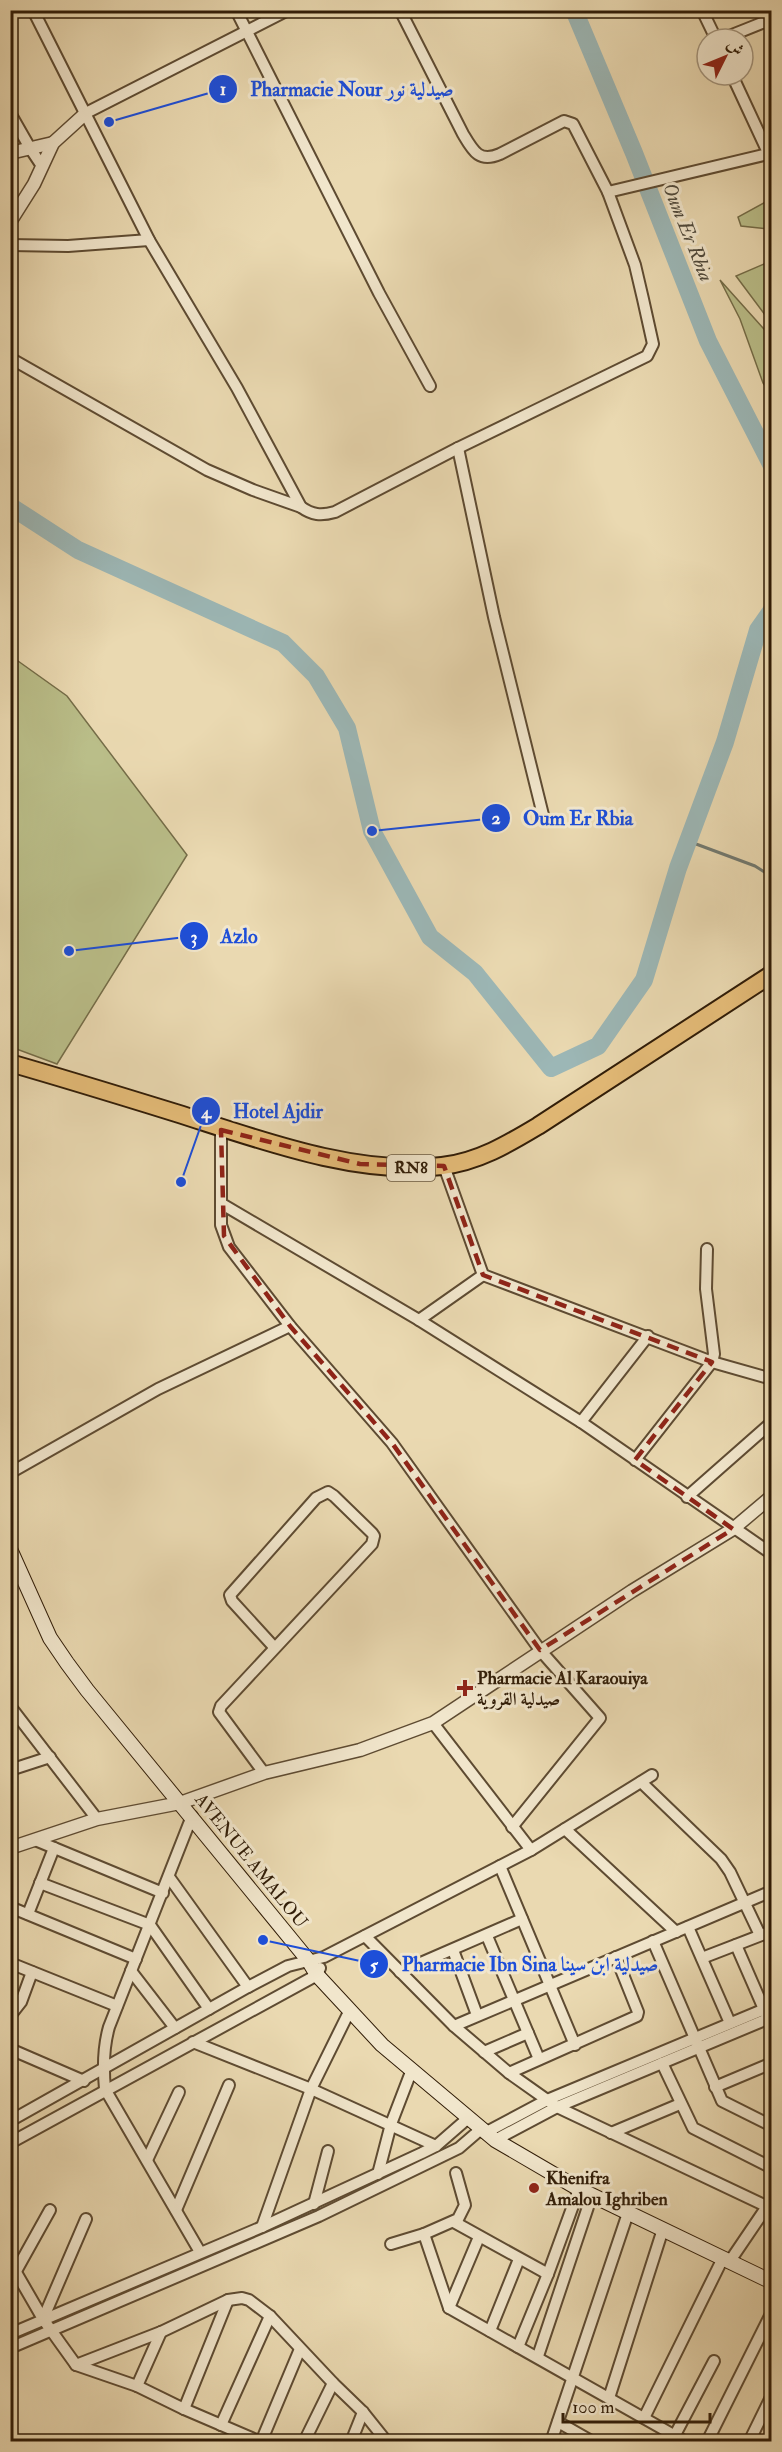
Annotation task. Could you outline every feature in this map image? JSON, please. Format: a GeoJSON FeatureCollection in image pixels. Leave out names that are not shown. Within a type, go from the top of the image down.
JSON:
{"type":"FeatureCollection","features":[{"type":"Feature","properties":{"kind":"main road","name":"RN8"},"geometry":{"type":"LineString","coordinates":[[10,1063],[179,1114],[221,1130],[360,1164],[406,1168],[444,1166],[482,1156],[538,1126],[771,974]]}},
{"type":"Feature","properties":{"kind":"main road","name":"AVENUE AMALOU"},"geometry":{"type":"LineString","coordinates":[[10,1549],[50,1638],[87,1690],[192,1816],[308,1960],[317,1975],[382,2045],[411,2072],[487,2134],[586,2192],[771,2282]]}},
{"type":"Feature","properties":{"kind":"street"},"geometry":{"type":"LineString","coordinates":[[33,10],[149,240],[237,388],[300,507]]}},
{"type":"Feature","properties":{"kind":"street"},"geometry":{"type":"LineString","coordinates":[[236,10],[374,282],[430,386]]}},
{"type":"Feature","properties":{"kind":"street"},"geometry":{"type":"LineString","coordinates":[[10,222],[34,184],[52,143],[86,112],[288,10]]}},
{"type":"Feature","properties":{"kind":"street"},"geometry":{"type":"LineString","coordinates":[[10,358],[207,470],[323,516],[641,360],[651,350],[652,339],[635,265],[608,192],[569,121],[559,122],[489,159],[479,155],[463,134],[400,10]]}},
{"type":"Feature","properties":{"kind":"street"},"geometry":{"type":"LineString","coordinates":[[702,10],[710,27]]}},
{"type":"Feature","properties":{"kind":"street"},"geometry":{"type":"LineString","coordinates":[[753,27],[771,20]]}},
{"type":"Feature","properties":{"kind":"street"},"geometry":{"type":"LineString","coordinates":[[608,192],[770,158],[737,87]]}},
{"type":"Feature","properties":{"kind":"street"},"geometry":{"type":"LineString","coordinates":[[10,113],[42,166]]}},
{"type":"Feature","properties":{"kind":"street"},"geometry":{"type":"LineString","coordinates":[[10,153],[52,143]]}},
{"type":"Feature","properties":{"kind":"street"},"geometry":{"type":"LineString","coordinates":[[10,245],[68,246],[149,240]]}},
{"type":"Feature","properties":{"kind":"street"},"geometry":{"type":"LineString","coordinates":[[458,448],[497,628],[543,815]]}},
{"type":"Feature","properties":{"kind":"street"},"geometry":{"type":"LineString","coordinates":[[221,1130],[221,1225],[229,1247],[290,1326],[392,1443],[540,1650],[600,1718],[512,1827]]}},
{"type":"Feature","properties":{"kind":"street"},"geometry":{"type":"LineString","coordinates":[[444,1166],[483,1275]]}},
{"type":"Feature","properties":{"kind":"street"},"geometry":{"type":"LineString","coordinates":[[222,1204],[419,1320],[581,1422],[771,1554]]}},
{"type":"Feature","properties":{"kind":"street"},"geometry":{"type":"LineString","coordinates":[[635,1460],[712,1362],[714,1347],[707,1300],[707,1249]]}},
{"type":"Feature","properties":{"kind":"street"},"geometry":{"type":"LineString","coordinates":[[419,1320],[483,1275]]}},
{"type":"Feature","properties":{"kind":"street"},"geometry":{"type":"LineString","coordinates":[[483,1275],[712,1362],[771,1379]]}},
{"type":"Feature","properties":{"kind":"street"},"geometry":{"type":"LineString","coordinates":[[10,1473],[158,1389],[290,1326]]}},
{"type":"Feature","properties":{"kind":"street"},"geometry":{"type":"LineString","coordinates":[[581,1422],[648,1336]]}},
{"type":"Feature","properties":{"kind":"street"},"geometry":{"type":"LineString","coordinates":[[687,1497],[771,1422]]}},
{"type":"Feature","properties":{"kind":"street"},"geometry":{"type":"LineString","coordinates":[[264,1773],[219,1712],[221,1706],[274,1647],[370,1547],[374,1540],[372,1533],[328,1492],[316,1498],[230,1595],[232,1601],[274,1647]]}},
{"type":"Feature","properties":{"kind":"street"},"geometry":{"type":"LineString","coordinates":[[10,1848],[97,1819],[180,1803],[264,1773],[360,1750],[433,1724],[632,1590],[733,1529],[771,1496]]}},
{"type":"Feature","properties":{"kind":"street"},"geometry":{"type":"LineString","coordinates":[[10,1706],[97,1819]]}},
{"type":"Feature","properties":{"kind":"street"},"geometry":{"type":"LineString","coordinates":[[433,1724],[531,1850]]}},
{"type":"Feature","properties":{"kind":"street"},"geometry":{"type":"LineString","coordinates":[[10,1770],[50,1756]]}},
{"type":"Feature","properties":{"kind":"street"},"geometry":{"type":"LineString","coordinates":[[10,2121],[288,1966],[324,1957],[531,1850],[652,1775]]}},
{"type":"Feature","properties":{"kind":"street"},"geometry":{"type":"LineString","coordinates":[[641,1782],[721,1859],[745,1902],[768,1934],[702,1958]]}},
{"type":"Feature","properties":{"kind":"street"},"geometry":{"type":"LineString","coordinates":[[192,1816],[117,2006],[105,2042],[104,2070],[105,2089],[200,2252]]}},
{"type":"Feature","properties":{"kind":"street"},"geometry":{"type":"LineString","coordinates":[[565,1828],[676,1932]]}},
{"type":"Feature","properties":{"kind":"street"},"geometry":{"type":"LineString","coordinates":[[35,1840],[163,1893]]}},
{"type":"Feature","properties":{"kind":"street"},"geometry":{"type":"LineString","coordinates":[[28,1914],[54,1848]]}},
{"type":"Feature","properties":{"kind":"street"},"geometry":{"type":"LineString","coordinates":[[500,1866],[575,2045]]}},
{"type":"Feature","properties":{"kind":"street"},"geometry":{"type":"LineString","coordinates":[[169,1877],[248,1987]]}},
{"type":"Feature","properties":{"kind":"street"},"geometry":{"type":"LineString","coordinates":[[40,1883],[150,1925],[209,2009]]}},
{"type":"Feature","properties":{"kind":"street"},"geometry":{"type":"LineString","coordinates":[[454,2026],[771,1891]]}},
{"type":"Feature","properties":{"kind":"street"},"geometry":{"type":"LineString","coordinates":[[10,1907],[136,1959]]}},
{"type":"Feature","properties":{"kind":"street"},"geometry":{"type":"LineString","coordinates":[[400,1972],[522,1919]]}},
{"type":"Feature","properties":{"kind":"street"},"geometry":{"type":"LineString","coordinates":[[688,1927],[730,2023]]}},
{"type":"Feature","properties":{"kind":"street"},"geometry":{"type":"LineString","coordinates":[[365,1936],[454,2026],[509,2073],[557,2107],[769,2203],[726,2260],[644,2418]]}},
{"type":"Feature","properties":{"kind":"street"},"geometry":{"type":"LineString","coordinates":[[487,1936],[539,2059]]}},
{"type":"Feature","properties":{"kind":"street"},"geometry":{"type":"LineString","coordinates":[[653,1941],[715,2087],[725,2103],[771,2126]]}},
{"type":"Feature","properties":{"kind":"street"},"geometry":{"type":"LineString","coordinates":[[735,1945],[769,2013]]}},
{"type":"Feature","properties":{"kind":"street"},"geometry":{"type":"LineString","coordinates":[[453,1950],[477,2015]]}},
{"type":"Feature","properties":{"kind":"street"},"geometry":{"type":"LineString","coordinates":[[10,2143],[317,1975],[324,1957]]}},
{"type":"Feature","properties":{"kind":"street"},"geometry":{"type":"LineString","coordinates":[[509,2073],[637,2016],[639,2012],[616,1957]]}},
{"type":"Feature","properties":{"kind":"street"},"geometry":{"type":"LineString","coordinates":[[10,1963],[117,2006]]}},
{"type":"Feature","properties":{"kind":"street"},"geometry":{"type":"LineString","coordinates":[[10,2016],[21,2002],[32,1971]]}},
{"type":"Feature","properties":{"kind":"street"},"geometry":{"type":"LineString","coordinates":[[131,1971],[176,2028]]}},
{"type":"Feature","properties":{"kind":"street"},"geometry":{"type":"LineString","coordinates":[[262,2227],[310,2089],[350,2010]]}},
{"type":"Feature","properties":{"kind":"street"},"geometry":{"type":"LineString","coordinates":[[10,2348],[319,2216],[487,2134],[547,2100],[698,2043],[769,2013]]}},
{"type":"Feature","properties":{"kind":"street"},"geometry":{"type":"LineString","coordinates":[[487,2134],[662,2063],[730,2023],[769,2013]]}},
{"type":"Feature","properties":{"kind":"street"},"geometry":{"type":"LineString","coordinates":[[484,2052],[528,2032]]}},
{"type":"Feature","properties":{"kind":"street"},"geometry":{"type":"LineString","coordinates":[[193,2042],[310,2089],[436,2146]]}},
{"type":"Feature","properties":{"kind":"street"},"geometry":{"type":"LineString","coordinates":[[10,2049],[84,2081]]}},
{"type":"Feature","properties":{"kind":"street"},"geometry":{"type":"LineString","coordinates":[[662,2063],[688,2122],[698,2132],[771,2168]]}},
{"type":"Feature","properties":{"kind":"street"},"geometry":{"type":"LineString","coordinates":[[715,2087],[771,2063]]}},
{"type":"Feature","properties":{"kind":"street"},"geometry":{"type":"LineString","coordinates":[[378,2174],[391,2124],[411,2072]]}},
{"type":"Feature","properties":{"kind":"street"},"geometry":{"type":"LineString","coordinates":[[176,2210],[229,2085]]}},
{"type":"Feature","properties":{"kind":"street"},"geometry":{"type":"LineString","coordinates":[[147,2160],[179,2092]]}},
{"type":"Feature","properties":{"kind":"street"},"geometry":{"type":"LineString","coordinates":[[611,2133],[680,2104]]}},
{"type":"Feature","properties":{"kind":"street"},"geometry":{"type":"LineString","coordinates":[[10,2334],[262,2227],[378,2174],[436,2146],[467,2119]]}},
{"type":"Feature","properties":{"kind":"street"},"geometry":{"type":"LineString","coordinates":[[314,2204],[328,2151]]}},
{"type":"Feature","properties":{"kind":"street"},"geometry":{"type":"LineString","coordinates":[[391,2244],[424,2234],[458,2219],[465,2205],[456,2173]]}},
{"type":"Feature","properties":{"kind":"street"},"geometry":{"type":"LineString","coordinates":[[518,2347],[548,2274],[586,2192]]}},
{"type":"Feature","properties":{"kind":"street"},"geometry":{"type":"LineString","coordinates":[[538,2356],[586,2192]]}},
{"type":"Feature","properties":{"kind":"street"},"geometry":{"type":"LineString","coordinates":[[50,2210],[13,2266],[43,2319],[76,2365],[137,2386],[261,2442],[300,2349]]}},
{"type":"Feature","properties":{"kind":"street"},"geometry":{"type":"LineString","coordinates":[[551,2442],[628,2213]]}},
{"type":"Feature","properties":{"kind":"street"},"geometry":{"type":"LineString","coordinates":[[43,2319],[86,2219]]}},
{"type":"Feature","properties":{"kind":"street"},"geometry":{"type":"LineString","coordinates":[[454,2222],[548,2274]]}},
{"type":"Feature","properties":{"kind":"street"},"geometry":{"type":"LineString","coordinates":[[609,2398],[663,2229]]}},
{"type":"Feature","properties":{"kind":"street"},"geometry":{"type":"LineString","coordinates":[[424,2234],[449,2308],[538,2356],[681,2439],[714,2361]]}},
{"type":"Feature","properties":{"kind":"street"},"geometry":{"type":"LineString","coordinates":[[449,2308],[479,2237]]}},
{"type":"Feature","properties":{"kind":"street"},"geometry":{"type":"LineString","coordinates":[[490,2331],[519,2259]]}},
{"type":"Feature","properties":{"kind":"street"},"geometry":{"type":"LineString","coordinates":[[76,2365],[161,2332],[228,2300],[237,2298],[249,2300],[270,2316],[363,2412],[387,2442]]}},
{"type":"Feature","properties":{"kind":"street"},"geometry":{"type":"LineString","coordinates":[[184,2409],[228,2300]]}},
{"type":"Feature","properties":{"kind":"street"},"geometry":{"type":"LineString","coordinates":[[707,2442],[771,2312]]}},
{"type":"Feature","properties":{"kind":"street"},"geometry":{"type":"LineString","coordinates":[[221,2425],[270,2316]]}},
{"type":"Feature","properties":{"kind":"street"},"geometry":{"type":"LineString","coordinates":[[137,2386],[161,2332]]}},
{"type":"Feature","properties":{"kind":"street"},"geometry":{"type":"LineString","coordinates":[[304,2442],[333,2383]]}},
{"type":"Feature","properties":{"kind":"street"},"geometry":{"type":"LineString","coordinates":[[749,2442],[771,2395]]}},
{"type":"Feature","properties":{"kind":"street"},"geometry":{"type":"LineString","coordinates":[[351,2442],[363,2412]]}},
{"type":"Feature","properties":{"kind":"street"},"geometry":{"type":"LineString","coordinates":[[558,2422],[593,2442]]}},
{"type":"Feature","properties":{"kind":"highlighted area"},"geometry":{"type":"Polygon","coordinates":[[[221,1130],[360,1164],[444,1166],[483,1275],[712,1362],[635,1460],[733,1529],[540,1650],[392,1443],[290,1326],[224,1236],[221,1130]]]}},
{"type":"Feature","properties":{"kind":"green space"},"geometry":{"type":"Polygon","coordinates":[[[771,199],[771,237],[768,229],[741,226],[738,217],[771,199]]]}},
{"type":"Feature","properties":{"kind":"green space"},"geometry":{"type":"Polygon","coordinates":[[[771,261],[771,323],[736,276],[771,261]]]}},
{"type":"Feature","properties":{"kind":"green space"},"geometry":{"type":"Polygon","coordinates":[[[720,280],[771,337],[771,395],[763,383],[740,319],[720,280]]]}},
{"type":"Feature","properties":{"kind":"green space"},"geometry":{"type":"Polygon","coordinates":[[[11,656],[67,696],[187,855],[57,1064],[11,1047],[11,656]]]}},
{"type":"Feature","properties":{"kind":"waterway","name":"Oum Er Rbia"},"geometry":{"type":"LineString","coordinates":[[574,10],[634,153],[708,341],[772,466]]}},
{"type":"Feature","properties":{"kind":"waterway","name":"Oum Er Rbia"},"geometry":{"type":"LineString","coordinates":[[10,506],[78,550],[283,643],[316,676],[347,728],[372,831],[430,937],[475,973],[551,1068],[598,1046],[644,980],[678,868],[725,742],[758,630],[772,610]]}},
{"type":"Feature","properties":{"kind":"waterway"},"geometry":{"type":"LineString","coordinates":[[688,841],[755,866],[772,877]]}},
{"type":"Feature","properties":{"kind":"place","name":"Pharmacie Nour صيدلية نور"},"geometry":{"type":"Point","coordinates":[109,122]}},
{"type":"Feature","properties":{"kind":"place","name":"Oum Er Rbia"},"geometry":{"type":"Point","coordinates":[372,831]}},
{"type":"Feature","properties":{"kind":"place","name":"Azlo"},"geometry":{"type":"Point","coordinates":[69,951]}},
{"type":"Feature","properties":{"kind":"place","name":"Hotel Ajdir"},"geometry":{"type":"Point","coordinates":[181,1182]}},
{"type":"Feature","properties":{"kind":"place","name":"Pharmacie Al Karaouiya صيدلية القروية"},"geometry":{"type":"Point","coordinates":[465,1688]}},
{"type":"Feature","properties":{"kind":"place","name":"Pharmacie Ibn Sina صيدلية ابن سينا"},"geometry":{"type":"Point","coordinates":[263,1940]}},
{"type":"Feature","properties":{"kind":"place","name":"Khenifra Amalou Ighriben"},"geometry":{"type":"Point","coordinates":[534,2188]}}]}
